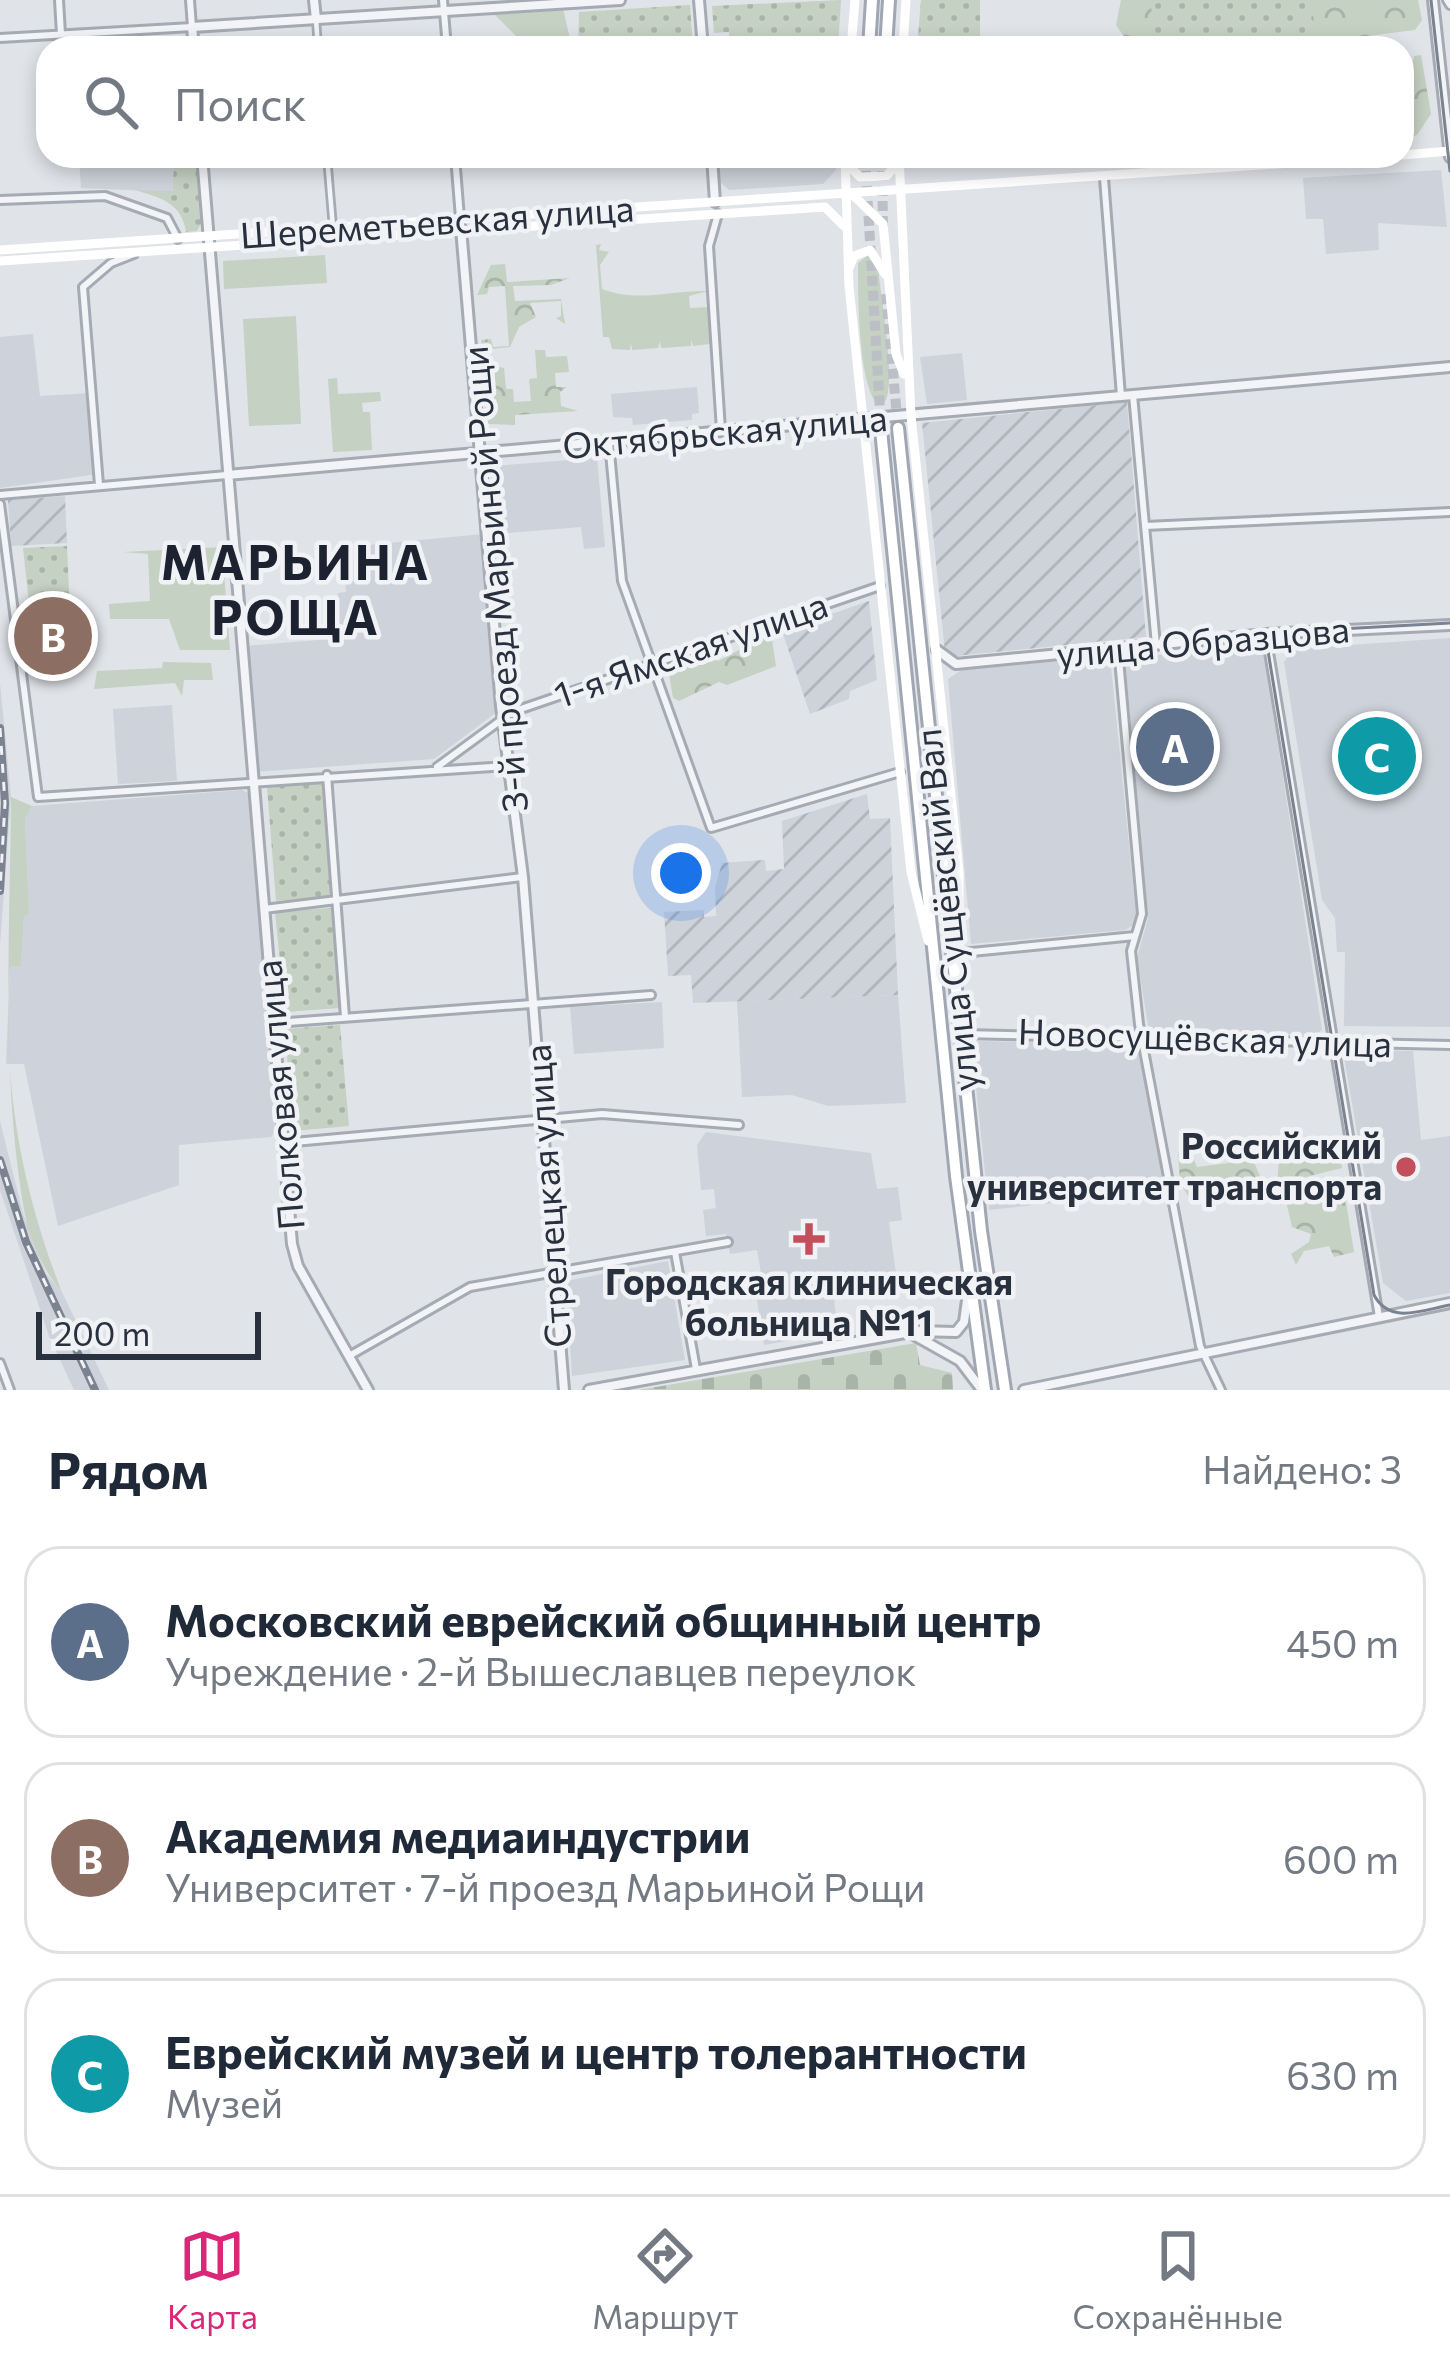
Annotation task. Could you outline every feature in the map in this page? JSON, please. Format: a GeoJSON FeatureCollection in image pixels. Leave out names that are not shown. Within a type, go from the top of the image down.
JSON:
{"type":"FeatureCollection","features":[{"type":"Feature","properties":{"kind":"main road"},"geometry":{"type":"LineString","coordinates":[[852,36],[855,0]]}},
{"type":"Feature","properties":{"kind":"main road"},"geometry":{"type":"LineString","coordinates":[[870,36],[872,0]]}},
{"type":"Feature","properties":{"kind":"main road"},"geometry":{"type":"LineString","coordinates":[[887,36],[889,0]]}},
{"type":"Feature","properties":{"kind":"main road"},"geometry":{"type":"LineString","coordinates":[[904,36],[906,0]]}},
{"type":"Feature","properties":{"kind":"main road","name":"Шереметьевская улица"},"geometry":{"type":"LineString","coordinates":[[1414,155],[1450,154]]}},
{"type":"Feature","properties":{"kind":"main road"},"geometry":{"type":"LineString","coordinates":[[846,168],[849,286],[900,772],[913,885],[934,964]]}},
{"type":"Feature","properties":{"kind":"main road"},"geometry":{"type":"LineString","coordinates":[[851,168],[856,176],[886,176],[895,168]]}},
{"type":"Feature","properties":{"kind":"main road"},"geometry":{"type":"LineString","coordinates":[[899,168],[911,416],[959,872],[958,1000]]}},
{"type":"Feature","properties":{"kind":"main road","name":"Шереметьевская улица"},"geometry":{"type":"LineString","coordinates":[[0,261],[23,254],[178,239],[207,242],[717,209],[1238,168]]}},
{"type":"Feature","properties":{"kind":"main road"},"geometry":{"type":"LineString","coordinates":[[848,196],[883,224],[896,354],[909,384]]}},
{"type":"Feature","properties":{"kind":"main road","name":"Шереметьевская улица"},"geometry":{"type":"LineString","coordinates":[[717,209],[825,207],[844,226]]}},
{"type":"Feature","properties":{"kind":"main road","name":"Шереметьевская улица"},"geometry":{"type":"LineString","coordinates":[[0,250],[138,253],[333,229],[461,226]]}},
{"type":"Feature","properties":{"kind":"main road"},"geometry":{"type":"LineString","coordinates":[[849,286],[850,262],[866,250],[880,259],[890,290]]}},
{"type":"Feature","properties":{"kind":"main road","name":"улица Сущёвский Вал"},"geometry":{"type":"LineString","coordinates":[[898,428],[961,1034],[1005,1390]]}},
{"type":"Feature","properties":{"kind":"main road","name":"улица Сущёвский Вал"},"geometry":{"type":"LineString","coordinates":[[881,430],[934,964],[984,1390]]}},
{"type":"Feature","properties":{"kind":"street"},"geometry":{"type":"LineString","coordinates":[[59,0],[61,34]]}},
{"type":"Feature","properties":{"kind":"street"},"geometry":{"type":"LineString","coordinates":[[190,0],[193,36]]}},
{"type":"Feature","properties":{"kind":"street"},"geometry":{"type":"LineString","coordinates":[[314,0],[317,36]]}},
{"type":"Feature","properties":{"kind":"street"},"geometry":{"type":"LineString","coordinates":[[0,38],[316,19],[444,5],[620,0]]}},
{"type":"Feature","properties":{"kind":"street"},"geometry":{"type":"LineString","coordinates":[[700,0],[702,36]]}},
{"type":"Feature","properties":{"kind":"street"},"geometry":{"type":"LineString","coordinates":[[1433,0],[1450,154]]}},
{"type":"Feature","properties":{"kind":"street"},"geometry":{"type":"LineString","coordinates":[[444,5],[446,36]]}},
{"type":"Feature","properties":{"kind":"street","name":"Полковая улица"},"geometry":{"type":"LineString","coordinates":[[203,168],[294,1254],[368,1390]]}},
{"type":"Feature","properties":{"kind":"street"},"geometry":{"type":"LineString","coordinates":[[328,168],[333,229]]}},
{"type":"Feature","properties":{"kind":"street","name":"3-й проезд Марьиной Рощи"},"geometry":{"type":"LineString","coordinates":[[456,168],[532,1002]]}},
{"type":"Feature","properties":{"kind":"street"},"geometry":{"type":"LineString","coordinates":[[713,168],[717,209],[710,246],[721,433]]}},
{"type":"Feature","properties":{"kind":"street"},"geometry":{"type":"LineString","coordinates":[[1104,178],[1121,396]]}},
{"type":"Feature","properties":{"kind":"street"},"geometry":{"type":"LineString","coordinates":[[0,200],[105,196],[166,218],[178,239]]}},
{"type":"Feature","properties":{"kind":"street"},"geometry":{"type":"LineString","coordinates":[[99,484],[83,287],[110,263],[138,253]]}},
{"type":"Feature","properties":{"kind":"street","name":"Октябрьская улица"},"geometry":{"type":"LineString","coordinates":[[0,495],[1450,367]]}},
{"type":"Feature","properties":{"kind":"street"},"geometry":{"type":"LineString","coordinates":[[1133,395],[1156,645]]}},
{"type":"Feature","properties":{"kind":"street"},"geometry":{"type":"LineString","coordinates":[[609,442],[621,577],[704,815],[714,829],[900,772]]}},
{"type":"Feature","properties":{"kind":"street"},"geometry":{"type":"LineString","coordinates":[[0,504],[31,778],[38,797],[511,766]]}},
{"type":"Feature","properties":{"kind":"street"},"geometry":{"type":"LineString","coordinates":[[1145,526],[1450,512]]}},
{"type":"Feature","properties":{"kind":"street","name":"1-я Ямская улица"},"geometry":{"type":"LineString","coordinates":[[504,717],[880,586]]}},
{"type":"Feature","properties":{"kind":"street","name":"улица Образцова"},"geometry":{"type":"LineString","coordinates":[[956,664],[1266,634],[1450,625]]}},
{"type":"Feature","properties":{"kind":"street"},"geometry":{"type":"LineString","coordinates":[[1266,634],[1379,1317]]}},
{"type":"Feature","properties":{"kind":"street"},"geometry":{"type":"LineString","coordinates":[[936,648],[956,664],[940,684]]}},
{"type":"Feature","properties":{"kind":"street"},"geometry":{"type":"LineString","coordinates":[[1118,648],[1142,914],[1132,966],[1203,1354],[1221,1390]]}},
{"type":"Feature","properties":{"kind":"street"},"geometry":{"type":"LineString","coordinates":[[431,769],[459,756],[504,717]]}},
{"type":"Feature","properties":{"kind":"street"},"geometry":{"type":"LineString","coordinates":[[327,775],[345,1017]]}},
{"type":"Feature","properties":{"kind":"street"},"geometry":{"type":"LineString","coordinates":[[264,909],[523,877]]}},
{"type":"Feature","properties":{"kind":"street"},"geometry":{"type":"LineString","coordinates":[[961,952],[1136,936]]}},
{"type":"Feature","properties":{"kind":"street"},"geometry":{"type":"LineString","coordinates":[[274,1023],[651,995]]}},
{"type":"Feature","properties":{"kind":"street","name":"Стрелецкая улица"},"geometry":{"type":"LineString","coordinates":[[532,1002],[564,1390]]}},
{"type":"Feature","properties":{"kind":"street","name":"Новосущёвская улица"},"geometry":{"type":"LineString","coordinates":[[961,1034],[1450,1045]]}},
{"type":"Feature","properties":{"kind":"street"},"geometry":{"type":"LineString","coordinates":[[283,1143],[602,1114],[739,1125]]}},
{"type":"Feature","properties":{"kind":"street"},"geometry":{"type":"LineString","coordinates":[[349,1357],[460,1291],[728,1242]]}},
{"type":"Feature","properties":{"kind":"street"},"geometry":{"type":"LineString","coordinates":[[676,1252],[696,1369]]}},
{"type":"Feature","properties":{"kind":"street"},"geometry":{"type":"LineString","coordinates":[[589,1390],[961,1328],[969,1285]]}},
{"type":"Feature","properties":{"kind":"street"},"geometry":{"type":"LineString","coordinates":[[1024,1390],[1450,1303]]}},
{"type":"Feature","properties":{"kind":"street"},"geometry":{"type":"LineString","coordinates":[[910,1333],[960,1360],[984,1390]]}},
{"type":"Feature","properties":{"kind":"street"},"geometry":{"type":"LineString","coordinates":[[0,1363],[10,1390]]}},
{"type":"Feature","properties":{"kind":"shaded area"},"geometry":{"type":"Polygon","coordinates":[[[80,168],[174,168],[174,192],[81,188],[80,168]]]}},
{"type":"Feature","properties":{"kind":"shaded area"},"geometry":{"type":"Polygon","coordinates":[[[717,168],[836,168],[823,184],[729,190],[719,181],[717,168]]]}},
{"type":"Feature","properties":{"kind":"shaded area"},"geometry":{"type":"Polygon","coordinates":[[[1441,170],[1447,227],[1378,223],[1379,250],[1326,254],[1323,219],[1306,219],[1303,178],[1441,170]]]}},
{"type":"Feature","properties":{"kind":"shaded area"},"geometry":{"type":"Polygon","coordinates":[[[33,334],[40,396],[90,393],[98,474],[0,488],[0,337],[33,334]]]}},
{"type":"Feature","properties":{"kind":"shaded area"},"geometry":{"type":"Polygon","coordinates":[[[962,353],[967,400],[927,404],[920,357],[962,353]]]}},
{"type":"Feature","properties":{"kind":"shaded area"},"geometry":{"type":"Polygon","coordinates":[[[697,387],[699,413],[692,414],[692,420],[633,425],[632,418],[613,417],[611,394],[697,387]]]}},
{"type":"Feature","properties":{"kind":"shaded area"},"geometry":{"type":"Polygon","coordinates":[[[1127,402],[1146,637],[955,656],[945,652],[922,423],[1127,402]]]}},
{"type":"Feature","properties":{"kind":"shaded area"},"geometry":{"type":"Polygon","coordinates":[[[597,458],[605,547],[584,549],[581,527],[495,534],[493,466],[597,458]]]}},
{"type":"Feature","properties":{"kind":"shaded area"},"geometry":{"type":"Polygon","coordinates":[[[65,496],[67,543],[11,546],[8,500],[65,496]]]}},
{"type":"Feature","properties":{"kind":"shaded area"},"geometry":{"type":"Polygon","coordinates":[[[483,534],[497,712],[434,759],[254,772],[245,646],[330,639],[330,627],[339,620],[338,593],[346,592],[344,560],[369,558],[368,545],[483,534]]]}},
{"type":"Feature","properties":{"kind":"shaded area"},"geometry":{"type":"Polygon","coordinates":[[[869,601],[877,680],[850,691],[849,699],[810,714],[782,631],[869,601]]]}},
{"type":"Feature","properties":{"kind":"shaded area"},"geometry":{"type":"Polygon","coordinates":[[[1450,638],[1450,1027],[1344,1026],[1345,952],[1337,952],[1335,918],[1322,900],[1284,662],[1294,649],[1450,638]]]}},
{"type":"Feature","properties":{"kind":"shaded area"},"geometry":{"type":"Polygon","coordinates":[[[1254,644],[1263,648],[1322,1030],[1314,1035],[1149,1031],[1137,958],[1148,918],[1125,659],[1254,644]]]}},
{"type":"Feature","properties":{"kind":"shaded area"},"geometry":{"type":"Polygon","coordinates":[[[1110,657],[1137,923],[1125,930],[971,944],[948,679],[963,669],[1110,657]]]}},
{"type":"Feature","properties":{"kind":"shaded area"},"geometry":{"type":"Polygon","coordinates":[[[0,683],[11,797],[0,945],[0,683]]]}},
{"type":"Feature","properties":{"kind":"shaded area"},"geometry":{"type":"Polygon","coordinates":[[[172,705],[177,781],[118,784],[113,709],[172,705]]]}},
{"type":"Feature","properties":{"kind":"shaded area"},"geometry":{"type":"Polygon","coordinates":[[[248,793],[277,1129],[271,1137],[179,1145],[179,1185],[58,1226],[24,1064],[6,1064],[10,965],[21,965],[24,915],[29,913],[25,819],[32,806],[248,793]]]}},
{"type":"Feature","properties":{"kind":"shaded area"},"geometry":{"type":"Polygon","coordinates":[[[867,794],[870,819],[890,818],[898,995],[693,1003],[691,975],[668,976],[664,912],[704,910],[704,917],[716,916],[715,888],[722,863],[765,860],[766,871],[784,869],[782,821],[867,794]]]}},
{"type":"Feature","properties":{"kind":"shaded area"},"geometry":{"type":"Polygon","coordinates":[[[898,995],[906,1103],[828,1106],[792,1095],[742,1097],[737,1001],[898,995]]]}},
{"type":"Feature","properties":{"kind":"shaded area"},"geometry":{"type":"Polygon","coordinates":[[[662,1002],[664,1048],[574,1054],[570,1007],[662,1002]]]}},
{"type":"Feature","properties":{"kind":"shaded area"},"geometry":{"type":"Polygon","coordinates":[[[979,1041],[1135,1044],[1142,1051],[1169,1190],[989,1210],[972,1050],[979,1041]]]}},
{"type":"Feature","properties":{"kind":"shaded area","name":"Российский университет транспорта"},"geometry":{"type":"Polygon","coordinates":[[[1349,1050],[1413,1051],[1421,1140],[1450,1136],[1450,1293],[1406,1301],[1383,1283],[1344,1057],[1349,1050]]]}},
{"type":"Feature","properties":{"kind":"shaded area"},"geometry":{"type":"Polygon","coordinates":[[[0,1121],[24,1217],[46,1274],[61,1290],[109,1390],[74,1390],[49,1336],[0,1190],[0,1121]]]}},
{"type":"Feature","properties":{"kind":"shaded area","name":"Городская клиническая больница №11"},"geometry":{"type":"Polygon","coordinates":[[[706,1132],[871,1153],[877,1189],[898,1187],[902,1220],[889,1222],[896,1273],[832,1282],[838,1332],[764,1345],[757,1300],[765,1297],[757,1250],[730,1254],[726,1234],[706,1236],[703,1210],[716,1208],[714,1189],[701,1190],[697,1145],[706,1132]]]}},
{"type":"Feature","properties":{"kind":"shaded area"},"geometry":{"type":"Polygon","coordinates":[[[668,1261],[685,1360],[572,1376],[566,1281],[668,1261]]]}},
{"type":"Feature","properties":{"kind":"green space"},"geometry":{"type":"Polygon","coordinates":[[[841,0],[839,36],[714,33],[712,6],[841,0]]]}},
{"type":"Feature","properties":{"kind":"green space"},"geometry":{"type":"Polygon","coordinates":[[[921,0],[980,0],[980,36],[918,36],[921,0]]]}},
{"type":"Feature","properties":{"kind":"green space"},"geometry":{"type":"Polygon","coordinates":[[[1121,0],[1191,0],[1174,36],[1124,36],[1116,25],[1121,0]]]}},
{"type":"Feature","properties":{"kind":"green space"},"geometry":{"type":"Polygon","coordinates":[[[1151,0],[1304,0],[1311,2],[1316,36],[1152,36],[1151,0]]]}},
{"type":"Feature","properties":{"kind":"green space"},"geometry":{"type":"Polygon","coordinates":[[[1291,0],[1418,0],[1422,20],[1415,30],[1304,36],[1291,0]]]}},
{"type":"Feature","properties":{"kind":"green space"},"geometry":{"type":"Polygon","coordinates":[[[690,5],[692,36],[578,36],[579,12],[690,5]]]}},
{"type":"Feature","properties":{"kind":"green space"},"geometry":{"type":"Polygon","coordinates":[[[563,8],[569,36],[516,36],[491,11],[563,8]]]}},
{"type":"Feature","properties":{"kind":"green space"},"geometry":{"type":"Polygon","coordinates":[[[1421,55],[1431,114],[1414,136],[1414,56],[1421,55]]]}},
{"type":"Feature","properties":{"kind":"green space"},"geometry":{"type":"Polygon","coordinates":[[[174,168],[199,168],[203,220],[197,231],[186,232],[180,214],[168,203],[134,190],[173,191],[174,168]]]}},
{"type":"Feature","properties":{"kind":"green space"},"geometry":{"type":"Polygon","coordinates":[[[601,244],[599,250],[609,252],[600,265],[602,289],[641,296],[708,291],[689,296],[690,308],[710,307],[710,344],[693,346],[691,339],[691,346],[661,348],[660,341],[658,348],[632,350],[631,343],[630,350],[612,349],[609,337],[603,337],[596,245],[601,244]]]}},
{"type":"Feature","properties":{"kind":"green space"},"geometry":{"type":"Polygon","coordinates":[[[325,255],[327,283],[224,289],[223,261],[325,255]]]}},
{"type":"Feature","properties":{"kind":"green space"},"geometry":{"type":"Polygon","coordinates":[[[868,255],[878,264],[887,338],[889,378],[884,403],[877,403],[871,392],[863,358],[858,263],[868,255]]]}},
{"type":"Feature","properties":{"kind":"green space"},"geometry":{"type":"Polygon","coordinates":[[[505,264],[507,282],[570,278],[551,285],[513,286],[515,301],[561,299],[565,324],[556,318],[561,316],[561,301],[530,303],[536,317],[519,327],[510,347],[482,350],[481,340],[491,339],[493,347],[509,346],[505,286],[489,287],[487,294],[477,295],[491,265],[505,264]]]}},
{"type":"Feature","properties":{"kind":"green space"},"geometry":{"type":"Polygon","coordinates":[[[296,316],[301,424],[249,426],[243,319],[296,316]]]}},
{"type":"Feature","properties":{"kind":"green space"},"geometry":{"type":"Polygon","coordinates":[[[535,350],[545,350],[546,357],[567,356],[569,372],[555,373],[556,387],[567,387],[560,392],[561,406],[578,411],[515,415],[515,425],[488,424],[483,364],[504,368],[506,389],[513,389],[514,402],[531,401],[529,379],[537,378],[535,350]]]}},
{"type":"Feature","properties":{"kind":"green space"},"geometry":{"type":"Polygon","coordinates":[[[337,378],[338,394],[380,392],[381,401],[362,403],[363,412],[370,412],[372,450],[333,452],[328,379],[337,378]]]}},
{"type":"Feature","properties":{"kind":"green space"},"geometry":{"type":"Polygon","coordinates":[[[67,546],[70,611],[30,612],[23,548],[67,546]]]}},
{"type":"Feature","properties":{"kind":"green space"},"geometry":{"type":"Polygon","coordinates":[[[222,547],[230,650],[180,650],[169,619],[110,619],[109,604],[150,601],[148,554],[123,552],[222,547]]]}},
{"type":"Feature","properties":{"kind":"green space"},"geometry":{"type":"Polygon","coordinates":[[[771,633],[776,666],[727,685],[719,682],[679,701],[673,698],[668,668],[708,654],[718,661],[771,633]]]}},
{"type":"Feature","properties":{"kind":"green space"},"geometry":{"type":"Polygon","coordinates":[[[163,662],[211,663],[213,680],[184,680],[182,696],[175,683],[94,689],[97,671],[162,668],[163,662]]]}},
{"type":"Feature","properties":{"kind":"green space"},"geometry":{"type":"Polygon","coordinates":[[[323,784],[332,896],[276,901],[267,787],[323,784]]]}},
{"type":"Feature","properties":{"kind":"green space"},"geometry":{"type":"Polygon","coordinates":[[[11,797],[32,806],[25,819],[29,913],[24,916],[21,966],[10,966],[9,1002],[11,797]]]}},
{"type":"Feature","properties":{"kind":"green space"},"geometry":{"type":"Polygon","coordinates":[[[331,908],[340,1008],[285,1012],[275,912],[331,908]]]}},
{"type":"Feature","properties":{"kind":"green space"},"geometry":{"type":"Polygon","coordinates":[[[340,1025],[349,1126],[293,1131],[285,1029],[340,1025]]]}},
{"type":"Feature","properties":{"kind":"green space"},"geometry":{"type":"Polygon","coordinates":[[[10,1062],[25,1171],[61,1290],[45,1268],[27,1226],[13,1121],[10,1062]]]}},
{"type":"Feature","properties":{"kind":"green space"},"geometry":{"type":"Polygon","coordinates":[[[1337,1141],[1342,1168],[1277,1184],[1279,1160],[1269,1155],[1337,1141]]]}},
{"type":"Feature","properties":{"kind":"green space"},"geometry":{"type":"Polygon","coordinates":[[[1178,1152],[1191,1154],[1197,1167],[1253,1160],[1263,1183],[1188,1196],[1180,1182],[1178,1152]]]}},
{"type":"Feature","properties":{"kind":"green space"},"geometry":{"type":"Polygon","coordinates":[[[1344,1190],[1354,1252],[1334,1257],[1329,1246],[1304,1251],[1296,1265],[1291,1254],[1309,1242],[1311,1234],[1292,1227],[1286,1201],[1344,1190]]]}},
{"type":"Feature","properties":{"kind":"green space"},"geometry":{"type":"Polygon","coordinates":[[[916,1343],[920,1365],[952,1373],[953,1390],[638,1390],[916,1343]]]}},
{"type":"Feature","properties":{"kind":"tunnel"},"geometry":{"type":"LineString","coordinates":[[866,168],[881,428]]}},
{"type":"Feature","properties":{"kind":"tunnel"},"geometry":{"type":"LineString","coordinates":[[882,168],[883,228]]}},
{"type":"Feature","properties":{"kind":"tunnel"},"geometry":{"type":"LineString","coordinates":[[886,294],[898,428]]}},
{"type":"Feature","properties":{"kind":"tram line"},"geometry":{"type":"LineString","coordinates":[[1431,0],[1450,171]]}},
{"type":"Feature","properties":{"kind":"tram line"},"geometry":{"type":"LineString","coordinates":[[1450,623],[1284,632],[1268,651],[1374,1295],[1398,1313],[1450,1305]]}},
{"type":"Feature","properties":{"kind":"railway"},"geometry":{"type":"LineString","coordinates":[[0,728],[5,803],[0,891]]}},
{"type":"Feature","properties":{"kind":"railway"},"geometry":{"type":"LineString","coordinates":[[0,1160],[26,1242],[95,1390]]}},
{"type":"Feature","properties":{"kind":"place","name":"Академия медиаиндустрии"},"geometry":{"type":"Point","coordinates":[53,636]}},
{"type":"Feature","properties":{"kind":"place","name":"Московский еврейский общинный центр"},"geometry":{"type":"Point","coordinates":[1175,747]}},
{"type":"Feature","properties":{"kind":"place","name":"Еврейский музей и центр толерантности"},"geometry":{"type":"Point","coordinates":[1377,756]}},
{"type":"Feature","properties":{"kind":"place","name":"Российский университет транспорта"},"geometry":{"type":"Point","coordinates":[1406,1167]}},
{"type":"Feature","properties":{"kind":"place","name":"Городская клиническая больница №11"},"geometry":{"type":"Point","coordinates":[809,1239]}},
{"type":"Feature","properties":{"kind":"district","name":"МАРЬИНА РОЩА"},"geometry":{"type":"Point","coordinates":[296,590]}}]}
